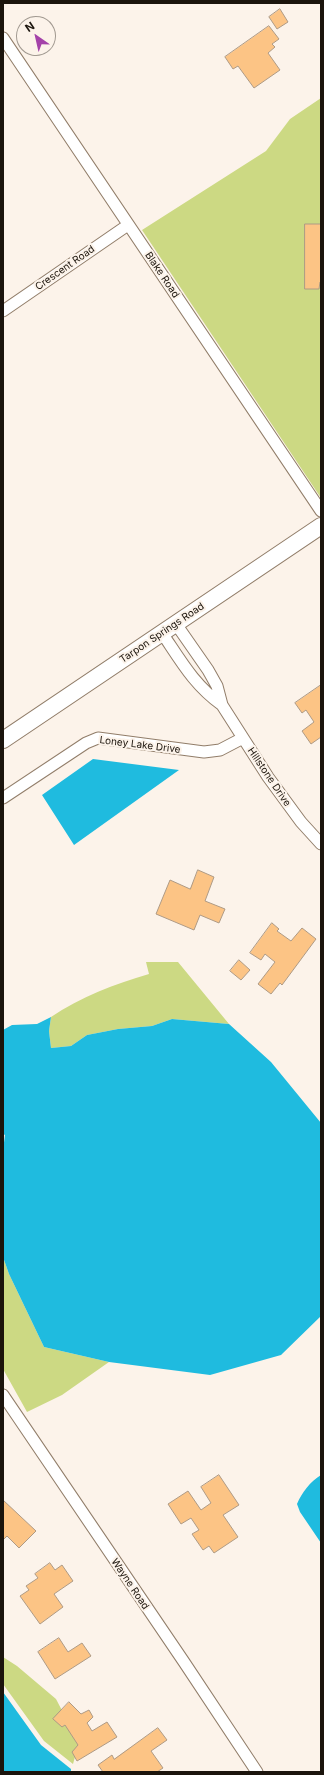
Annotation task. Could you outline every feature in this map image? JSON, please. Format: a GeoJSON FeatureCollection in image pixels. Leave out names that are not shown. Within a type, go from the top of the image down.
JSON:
{"type":"FeatureCollection","features":[{"type":"Feature","properties":{"kind":"main road","name":"Tarpon Springs Road"},"geometry":{"type":"LineString","coordinates":[[3,740],[321,526]]}},
{"type":"Feature","properties":{"kind":"street","name":"Blake Road"},"geometry":{"type":"LineString","coordinates":[[3,38],[321,511]]}},
{"type":"Feature","properties":{"kind":"street","name":"Crescent Road"},"geometry":{"type":"LineString","coordinates":[[3,311],[128,225]]}},
{"type":"Feature","properties":{"kind":"street","name":"Hillstone Drive"},"geometry":{"type":"LineString","coordinates":[[176,624],[208,670],[217,686],[222,706],[243,738],[288,806],[321,844]]}},
{"type":"Feature","properties":{"kind":"street","name":"Hillstone Drive"},"geometry":{"type":"LineString","coordinates":[[162,633],[193,680],[205,694],[222,706]]}},
{"type":"Feature","properties":{"kind":"street"},"geometry":{"type":"LineString","coordinates":[[193,680],[208,670]]}},
{"type":"Feature","properties":{"kind":"street","name":"Loney Lake Drive"},"geometry":{"type":"LineString","coordinates":[[3,798],[91,740],[106,739],[209,752],[220,750],[243,738]]}},
{"type":"Feature","properties":{"kind":"street","name":"Wayne Road"},"geometry":{"type":"LineString","coordinates":[[3,1395],[257,1772]]}},
{"type":"Feature","properties":{"kind":"green space"},"geometry":{"type":"Polygon","coordinates":[[[321,98],[321,498],[142,230],[266,151],[290,119],[321,98]]]}},
{"type":"Feature","properties":{"kind":"green space"},"geometry":{"type":"Polygon","coordinates":[[[146,962],[178,962],[229,1024],[172,1019],[152,1026],[118,1029],[87,1035],[71,1046],[51,1048],[49,1031],[51,1017],[74,1003],[98,992],[149,974],[146,962]]]}},
{"type":"Feature","properties":{"kind":"green space"},"geometry":{"type":"Polygon","coordinates":[[[3,1257],[9,1274],[44,1347],[109,1362],[62,1395],[27,1412],[3,1369],[3,1257]]]}},
{"type":"Feature","properties":{"kind":"green space"},"geometry":{"type":"Polygon","coordinates":[[[3,1657],[17,1666],[56,1699],[79,1743],[73,1764],[44,1741],[3,1684],[3,1657]]]}},
{"type":"Feature","properties":{"kind":"water"},"geometry":{"type":"Polygon","coordinates":[[[93,759],[179,770],[74,845],[42,795],[93,759]]]}},
{"type":"Feature","properties":{"kind":"water"},"geometry":{"type":"Polygon","coordinates":[[[51,1017],[49,1031],[51,1048],[71,1046],[87,1035],[118,1029],[152,1026],[172,1019],[229,1024],[271,1062],[321,1123],[321,1316],[281,1355],[210,1375],[109,1362],[44,1347],[9,1274],[3,1257],[3,1150],[5,1135],[3,1134],[3,1030],[12,1025],[37,1024],[51,1017]]]}},
{"type":"Feature","properties":{"kind":"water"},"geometry":{"type":"Polygon","coordinates":[[[321,1475],[321,1543],[300,1512],[297,1504],[301,1495],[313,1481],[321,1475]]]}},
{"type":"Feature","properties":{"kind":"water"},"geometry":{"type":"Polygon","coordinates":[[[3,1692],[41,1745],[71,1769],[71,1772],[3,1772],[3,1692]]]}},
{"type":"Feature","properties":{"kind":"building"},"geometry":{"type":"Polygon","coordinates":[[[280,9],[288,22],[277,29],[269,17],[280,9]]]}},
{"type":"Feature","properties":{"kind":"building"},"geometry":{"type":"Polygon","coordinates":[[[269,26],[279,39],[272,44],[275,47],[268,53],[280,70],[254,88],[238,66],[233,69],[225,57],[269,26]]]}},
{"type":"Feature","properties":{"kind":"building"},"geometry":{"type":"Polygon","coordinates":[[[305,224],[321,224],[321,282],[319,289],[305,289],[305,224]]]}},
{"type":"Feature","properties":{"kind":"building"},"geometry":{"type":"Polygon","coordinates":[[[321,685],[321,737],[311,744],[302,731],[314,722],[306,710],[302,713],[295,703],[321,685]]]}},
{"type":"Feature","properties":{"kind":"building"},"geometry":{"type":"Polygon","coordinates":[[[198,870],[214,877],[205,901],[225,909],[219,923],[200,915],[194,930],[156,914],[170,880],[190,889],[198,870]]]}},
{"type":"Feature","properties":{"kind":"building"},"geometry":{"type":"Polygon","coordinates":[[[272,923],[279,929],[277,931],[291,941],[302,928],[316,939],[282,985],[280,983],[271,994],[258,984],[275,962],[265,954],[261,960],[250,953],[272,923]]]}},
{"type":"Feature","properties":{"kind":"building"},"geometry":{"type":"Polygon","coordinates":[[[239,960],[250,970],[241,980],[230,971],[239,960]]]}},
{"type":"Feature","properties":{"kind":"building"},"geometry":{"type":"Polygon","coordinates":[[[219,1475],[239,1505],[223,1515],[238,1537],[214,1553],[209,1546],[203,1550],[192,1534],[199,1530],[191,1518],[181,1524],[168,1504],[188,1491],[201,1510],[211,1503],[201,1487],[219,1475]]]}},
{"type":"Feature","properties":{"kind":"building"},"geometry":{"type":"Polygon","coordinates":[[[3,1500],[36,1531],[19,1548],[7,1536],[3,1540],[3,1500]]]}},
{"type":"Feature","properties":{"kind":"building"},"geometry":{"type":"Polygon","coordinates":[[[50,1563],[55,1570],[62,1565],[73,1581],[54,1594],[63,1607],[40,1624],[20,1596],[29,1590],[26,1586],[38,1578],[35,1574],[50,1563]]]}},
{"type":"Feature","properties":{"kind":"building"},"geometry":{"type":"Polygon","coordinates":[[[59,1638],[68,1652],[82,1643],[91,1656],[55,1679],[38,1652],[59,1638]]]}},
{"type":"Feature","properties":{"kind":"building"},"geometry":{"type":"Polygon","coordinates":[[[69,1702],[81,1714],[89,1710],[93,1717],[87,1723],[92,1731],[107,1722],[117,1737],[77,1761],[72,1752],[78,1745],[65,1725],[62,1727],[53,1719],[69,1702]]]}},
{"type":"Feature","properties":{"kind":"building"},"geometry":{"type":"Polygon","coordinates":[[[158,1728],[167,1740],[151,1751],[163,1768],[157,1772],[103,1772],[98,1765],[112,1755],[114,1759],[158,1728]]]}}]}
